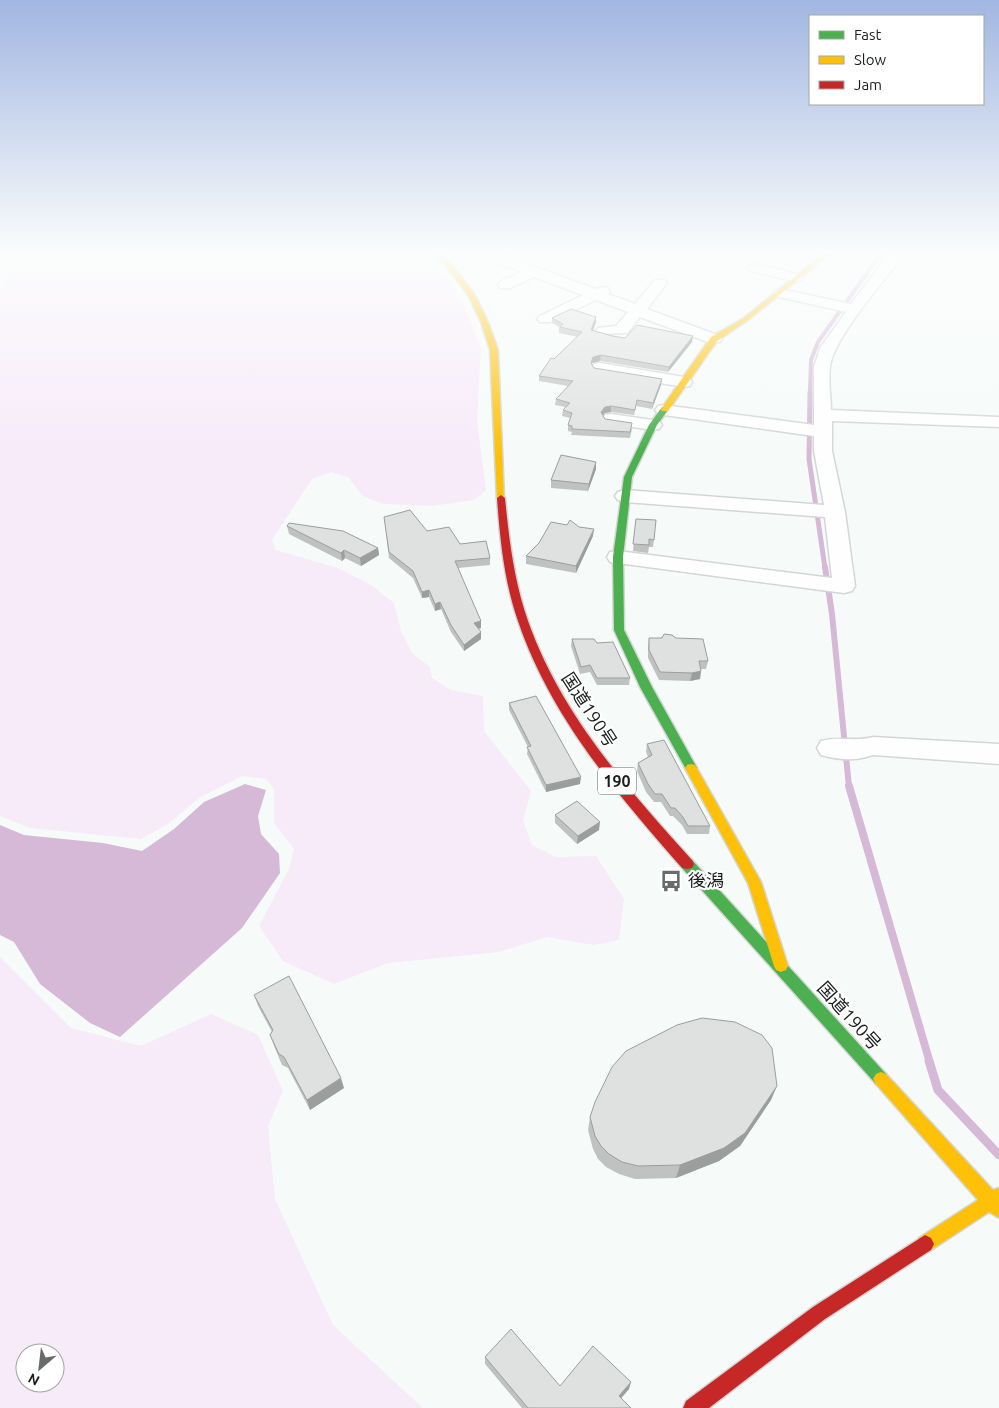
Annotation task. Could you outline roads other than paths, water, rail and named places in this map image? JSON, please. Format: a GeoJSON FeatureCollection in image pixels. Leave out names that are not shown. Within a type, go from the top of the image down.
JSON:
{"type":"FeatureCollection","features":[{"type":"Feature","properties":{"kind":"main road","name":"国道190号"},"geometry":{"type":"LineString","coordinates":[[484,319],[490,330],[494,350],[503,518],[513,581],[523,619],[536,655],[577,726],[639,810],[995,1198],[999,1210]]}},
{"type":"Feature","properties":{"kind":"main road"},"geometry":{"type":"LineString","coordinates":[[746,319],[714,338],[653,425],[628,477],[618,557],[619,630],[646,687],[754,882],[782,966]]}},
{"type":"Feature","properties":{"kind":"main road"},"geometry":{"type":"LineString","coordinates":[[693,1408],[819,1314],[995,1198]]}},
{"type":"Feature","properties":{"kind":"street"},"geometry":{"type":"LineString","coordinates":[[604,331],[620,330],[630,319]]}},
{"type":"Feature","properties":{"kind":"street"},"geometry":{"type":"LineString","coordinates":[[661,319],[714,338]]}},
{"type":"Feature","properties":{"kind":"street"},"geometry":{"type":"LineString","coordinates":[[618,557],[844,586],[835,512],[825,470],[822,367],[828,348],[848,319]]}},
{"type":"Feature","properties":{"kind":"street"},"geometry":{"type":"LineString","coordinates":[[600,368],[684,382]]}},
{"type":"Feature","properties":{"kind":"street"},"geometry":{"type":"LineString","coordinates":[[664,410],[823,424],[999,422]]}},
{"type":"Feature","properties":{"kind":"street"},"geometry":{"type":"LineString","coordinates":[[611,419],[653,425]]}},
{"type":"Feature","properties":{"kind":"street"},"geometry":{"type":"LineString","coordinates":[[625,496],[835,512]]}},
{"type":"Feature","properties":{"kind":"street"},"geometry":{"type":"LineString","coordinates":[[830,748],[860,750],[873,746],[999,754]]}},
{"type":"Feature","properties":{"kind":"waterway"},"geometry":{"type":"LineString","coordinates":[[810,393],[811,360],[818,342],[835,319]]}},
{"type":"Feature","properties":{"kind":"waterway"},"geometry":{"type":"LineString","coordinates":[[810,392],[809,459],[825,568]]}},
{"type":"Feature","properties":{"kind":"waterway"},"geometry":{"type":"LineString","coordinates":[[825,567],[832,614],[849,787]]}},
{"type":"Feature","properties":{"kind":"waterway"},"geometry":{"type":"LineString","coordinates":[[849,786],[930,1063]]}},
{"type":"Feature","properties":{"kind":"waterway"},"geometry":{"type":"LineString","coordinates":[[929,1061],[938,1090],[999,1155]]}},
{"type":"Feature","properties":{"kind":"place","name":"後潟"},"geometry":{"type":"Point","coordinates":[671,881]}}]}
